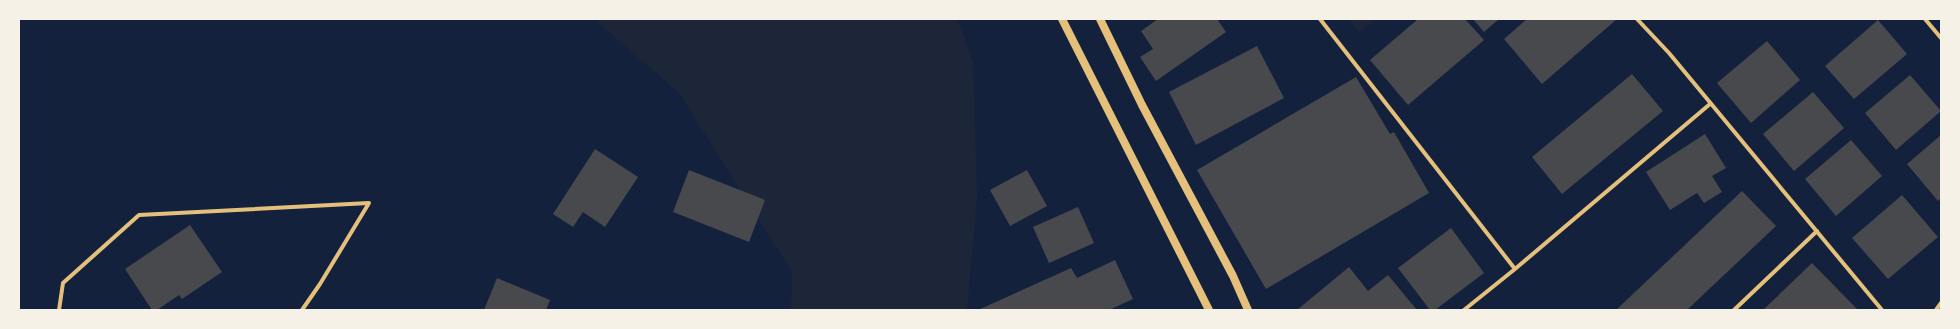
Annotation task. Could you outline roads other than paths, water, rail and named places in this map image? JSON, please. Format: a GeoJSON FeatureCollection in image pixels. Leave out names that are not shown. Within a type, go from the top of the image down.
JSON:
{"type":"FeatureCollection","features":[{"type":"Feature","properties":{"kind":"main road"},"geometry":{"type":"LineString","coordinates":[[1062,19],[1209,310]]}},
{"type":"Feature","properties":{"kind":"main road"},"geometry":{"type":"LineString","coordinates":[[1100,19],[1142,105],[1233,276],[1248,310]]}},
{"type":"Feature","properties":{"kind":"street"},"geometry":{"type":"LineString","coordinates":[[1320,19],[1515,269]]}},
{"type":"Feature","properties":{"kind":"street"},"geometry":{"type":"LineString","coordinates":[[1637,19],[1882,310]]}},
{"type":"Feature","properties":{"kind":"street"},"geometry":{"type":"LineString","coordinates":[[1925,19],[1941,38]]}},
{"type":"Feature","properties":{"kind":"street"},"geometry":{"type":"LineString","coordinates":[[1464,310],[1515,269],[1710,104]]}},
{"type":"Feature","properties":{"kind":"street"},"geometry":{"type":"LineString","coordinates":[[59,310],[63,283],[139,215],[369,203],[320,284],[302,310]]}},
{"type":"Feature","properties":{"kind":"street"},"geometry":{"type":"LineString","coordinates":[[1734,310],[1817,231]]}},
{"type":"Feature","properties":{"kind":"street"},"geometry":{"type":"LineString","coordinates":[[1936,310],[1941,303]]}}]}
